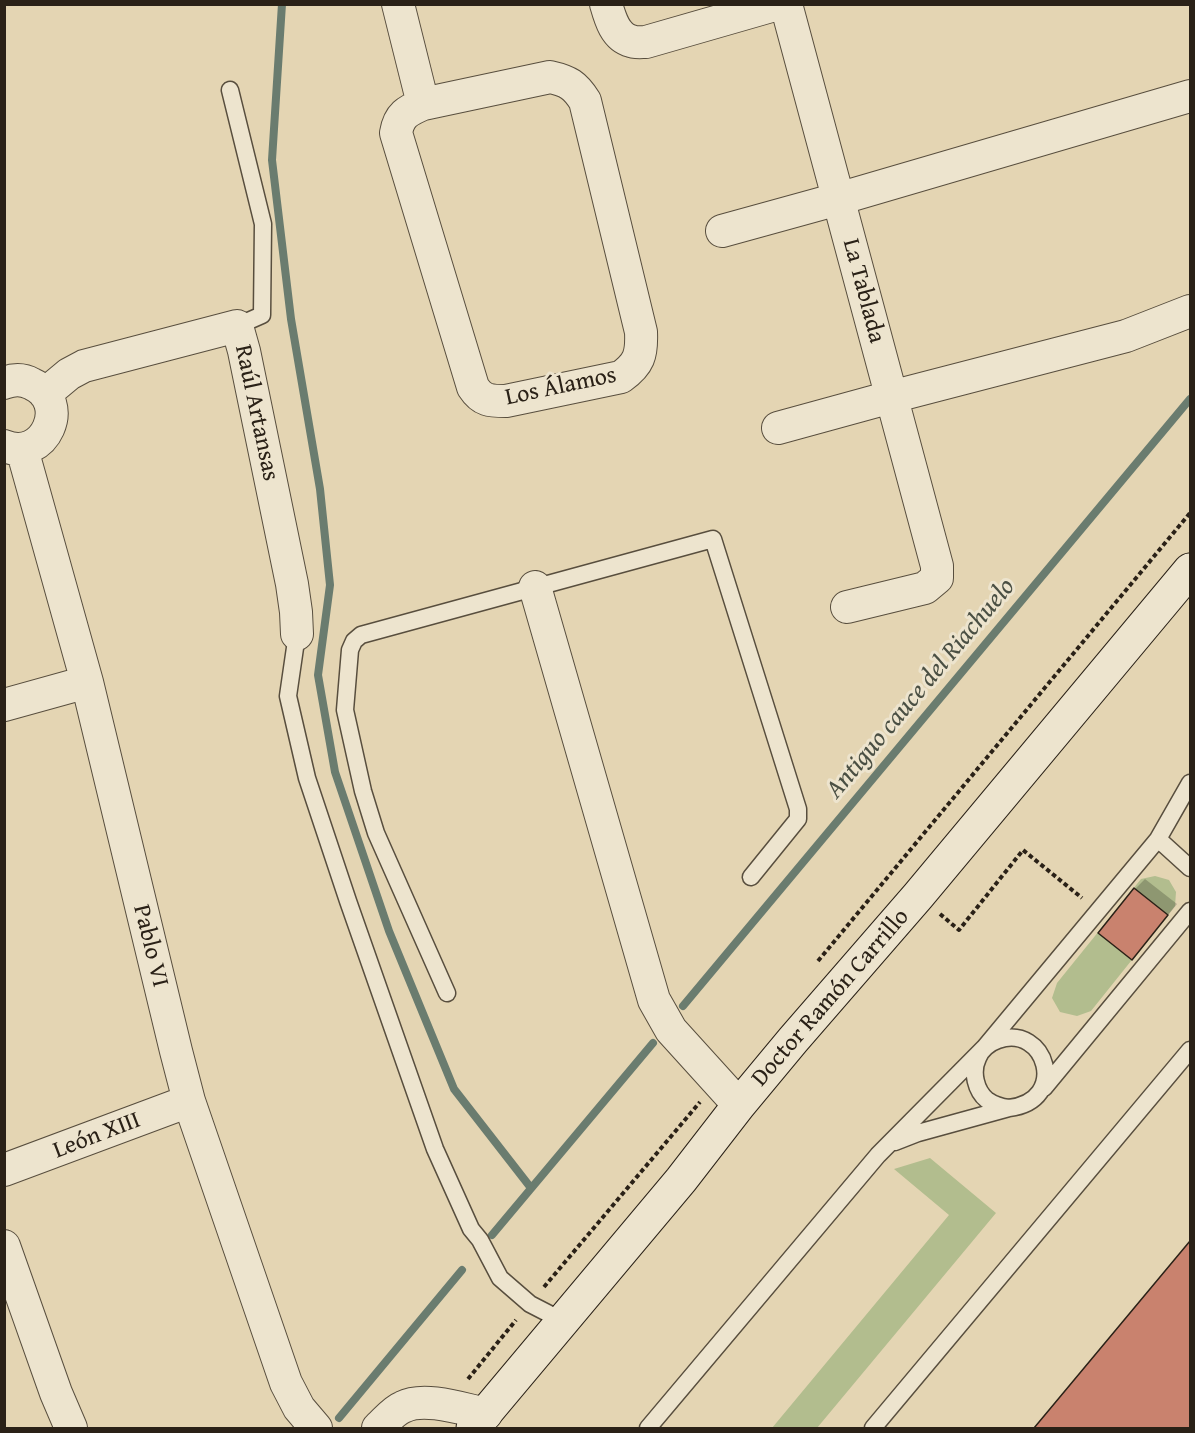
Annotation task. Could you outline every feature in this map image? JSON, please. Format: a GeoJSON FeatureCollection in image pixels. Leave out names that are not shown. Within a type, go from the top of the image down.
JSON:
{"type":"FeatureCollection","features":[{"type":"Feature","properties":{"kind":"street"},"geometry":{"type":"LineString","coordinates":[[398,4],[423,104]]}},
{"type":"Feature","properties":{"kind":"street"},"geometry":{"type":"LineString","coordinates":[[606,4],[614,27],[624,38],[646,42],[778,4]]}},
{"type":"Feature","properties":{"kind":"street","name":"La Tablada"},"geometry":{"type":"LineString","coordinates":[[786,4],[937,566],[937,578],[925,588],[847,607]]}},
{"type":"Feature","properties":{"kind":"street","name":"Los Álamos"},"geometry":{"type":"LineString","coordinates":[[550,77],[564,80],[580,92],[585,101],[638,320],[642,344],[633,368],[621,377],[506,401],[490,401],[478,395],[473,387],[396,133],[400,118],[411,109],[423,104],[550,77]]}},
{"type":"Feature","properties":{"kind":"street"},"geometry":{"type":"LineString","coordinates":[[722,231],[1191,96]]}},
{"type":"Feature","properties":{"kind":"street"},"geometry":{"type":"LineString","coordinates":[[777,428],[1126,336],[1191,311]]}},
{"type":"Feature","properties":{"kind":"street","name":"Raúl Artansas"},"geometry":{"type":"LineString","coordinates":[[45,394],[69,374],[84,366],[237,326],[292,584],[297,634]]}},
{"type":"Feature","properties":{"kind":"street"},"geometry":{"type":"LineString","coordinates":[[4,383],[19,380],[29,382],[45,394],[51,405],[52,417],[49,428],[42,438],[33,445],[13,447]]}},
{"type":"Feature","properties":{"kind":"street","name":"Pablo VI"},"geometry":{"type":"LineString","coordinates":[[13,447],[87,682],[189,1101],[286,1383],[299,1408],[316,1428]]}},
{"type":"Feature","properties":{"kind":"street","name":"Doctor Ramón Carrillo"},"geometry":{"type":"LineString","coordinates":[[479,1421],[681,1180],[793,1040],[918,896],[1191,570]]}},
{"type":"Feature","properties":{"kind":"street"},"geometry":{"type":"LineString","coordinates":[[535,587],[654,1000],[671,1030],[739,1105]]}},
{"type":"Feature","properties":{"kind":"street"},"geometry":{"type":"LineString","coordinates":[[4,705],[87,682]]}},
{"type":"Feature","properties":{"kind":"street","name":"León XIII"},"geometry":{"type":"LineString","coordinates":[[4,1170],[189,1101]]}},
{"type":"Feature","properties":{"kind":"street"},"geometry":{"type":"LineString","coordinates":[[4,1246],[56,1393],[71,1428]]}},
{"type":"Feature","properties":{"kind":"street"},"geometry":{"type":"LineString","coordinates":[[378,1428],[402,1407],[416,1402],[446,1406],[479,1421]]}},
{"type":"Feature","properties":{"kind":"lane"},"geometry":{"type":"LineString","coordinates":[[230,90],[263,224],[261,315],[237,326]]}},
{"type":"Feature","properties":{"kind":"lane"},"geometry":{"type":"LineString","coordinates":[[447,993],[376,833],[363,791],[345,710],[350,650],[354,640],[361,634],[713,539],[798,810],[798,819],[751,877]]}},
{"type":"Feature","properties":{"kind":"lane"},"geometry":{"type":"LineString","coordinates":[[297,634],[288,696],[307,778],[435,1149],[471,1229],[480,1240],[500,1278],[530,1304],[563,1321]]}},
{"type":"Feature","properties":{"kind":"lane"},"geometry":{"type":"LineString","coordinates":[[648,1428],[878,1155],[984,1048],[1158,839],[1191,783]]}},
{"type":"Feature","properties":{"kind":"lane"},"geometry":{"type":"LineString","coordinates":[[1158,839],[1191,868]]}},
{"type":"Feature","properties":{"kind":"lane"},"geometry":{"type":"LineString","coordinates":[[878,1155],[896,1142],[918,1133],[1009,1108],[1021,1107],[1031,1101],[1191,911]]}},
{"type":"Feature","properties":{"kind":"lane"},"geometry":{"type":"LineString","coordinates":[[1009,1108],[997,1106],[987,1100],[975,1080],[978,1058],[984,1048],[994,1041],[1017,1038],[1028,1042],[1037,1050],[1046,1071],[1039,1094]]}},
{"type":"Feature","properties":{"kind":"lane"},"geometry":{"type":"LineString","coordinates":[[873,1428],[1191,1050]]}},
{"type":"Feature","properties":{"kind":"path"},"geometry":{"type":"LineString","coordinates":[[816,964],[1191,513]]}},
{"type":"Feature","properties":{"kind":"path"},"geometry":{"type":"LineString","coordinates":[[918,896],[959,930],[1023,850],[1086,901]]}},
{"type":"Feature","properties":{"kind":"path"},"geometry":{"type":"LineString","coordinates":[[446,1406],[718,1081]]}},
{"type":"Feature","properties":{"kind":"green space"},"geometry":{"type":"Polygon","coordinates":[[[1155,876],[1169,880],[1176,892],[1175,906],[1091,1011],[1077,1016],[1060,1012],[1052,998],[1057,983],[1141,879],[1155,876]]]}},
{"type":"Feature","properties":{"kind":"green space"},"geometry":{"type":"Polygon","coordinates":[[[930,1158],[996,1213],[817,1428],[772,1428],[949,1215],[894,1169],[930,1158]]]}},
{"type":"Feature","properties":{"kind":"building"},"geometry":{"type":"Polygon","coordinates":[[[1134,888],[1168,915],[1132,960],[1098,933],[1134,888]]]}},
{"type":"Feature","properties":{"kind":"building"},"geometry":{"type":"Polygon","coordinates":[[[1190,1241],[1190,1428],[1034,1428],[1190,1241]]]}},
{"type":"Feature","properties":{"kind":"waterway"},"geometry":{"type":"LineString","coordinates":[[282,4],[272,160],[291,319],[320,489],[330,585],[318,675],[335,772],[389,931],[454,1089],[531,1188]]}},
{"type":"Feature","properties":{"kind":"waterway","name":"Antiguo cauce del Riachuelo"},"geometry":{"type":"LineString","coordinates":[[683,1006],[1190,399]]}},
{"type":"Feature","properties":{"kind":"waterway","name":"Antiguo cauce del Riachuelo"},"geometry":{"type":"LineString","coordinates":[[492,1235],[653,1043]]}},
{"type":"Feature","properties":{"kind":"waterway","name":"Antiguo cauce del Riachuelo"},"geometry":{"type":"LineString","coordinates":[[339,1418],[462,1270]]}}]}
